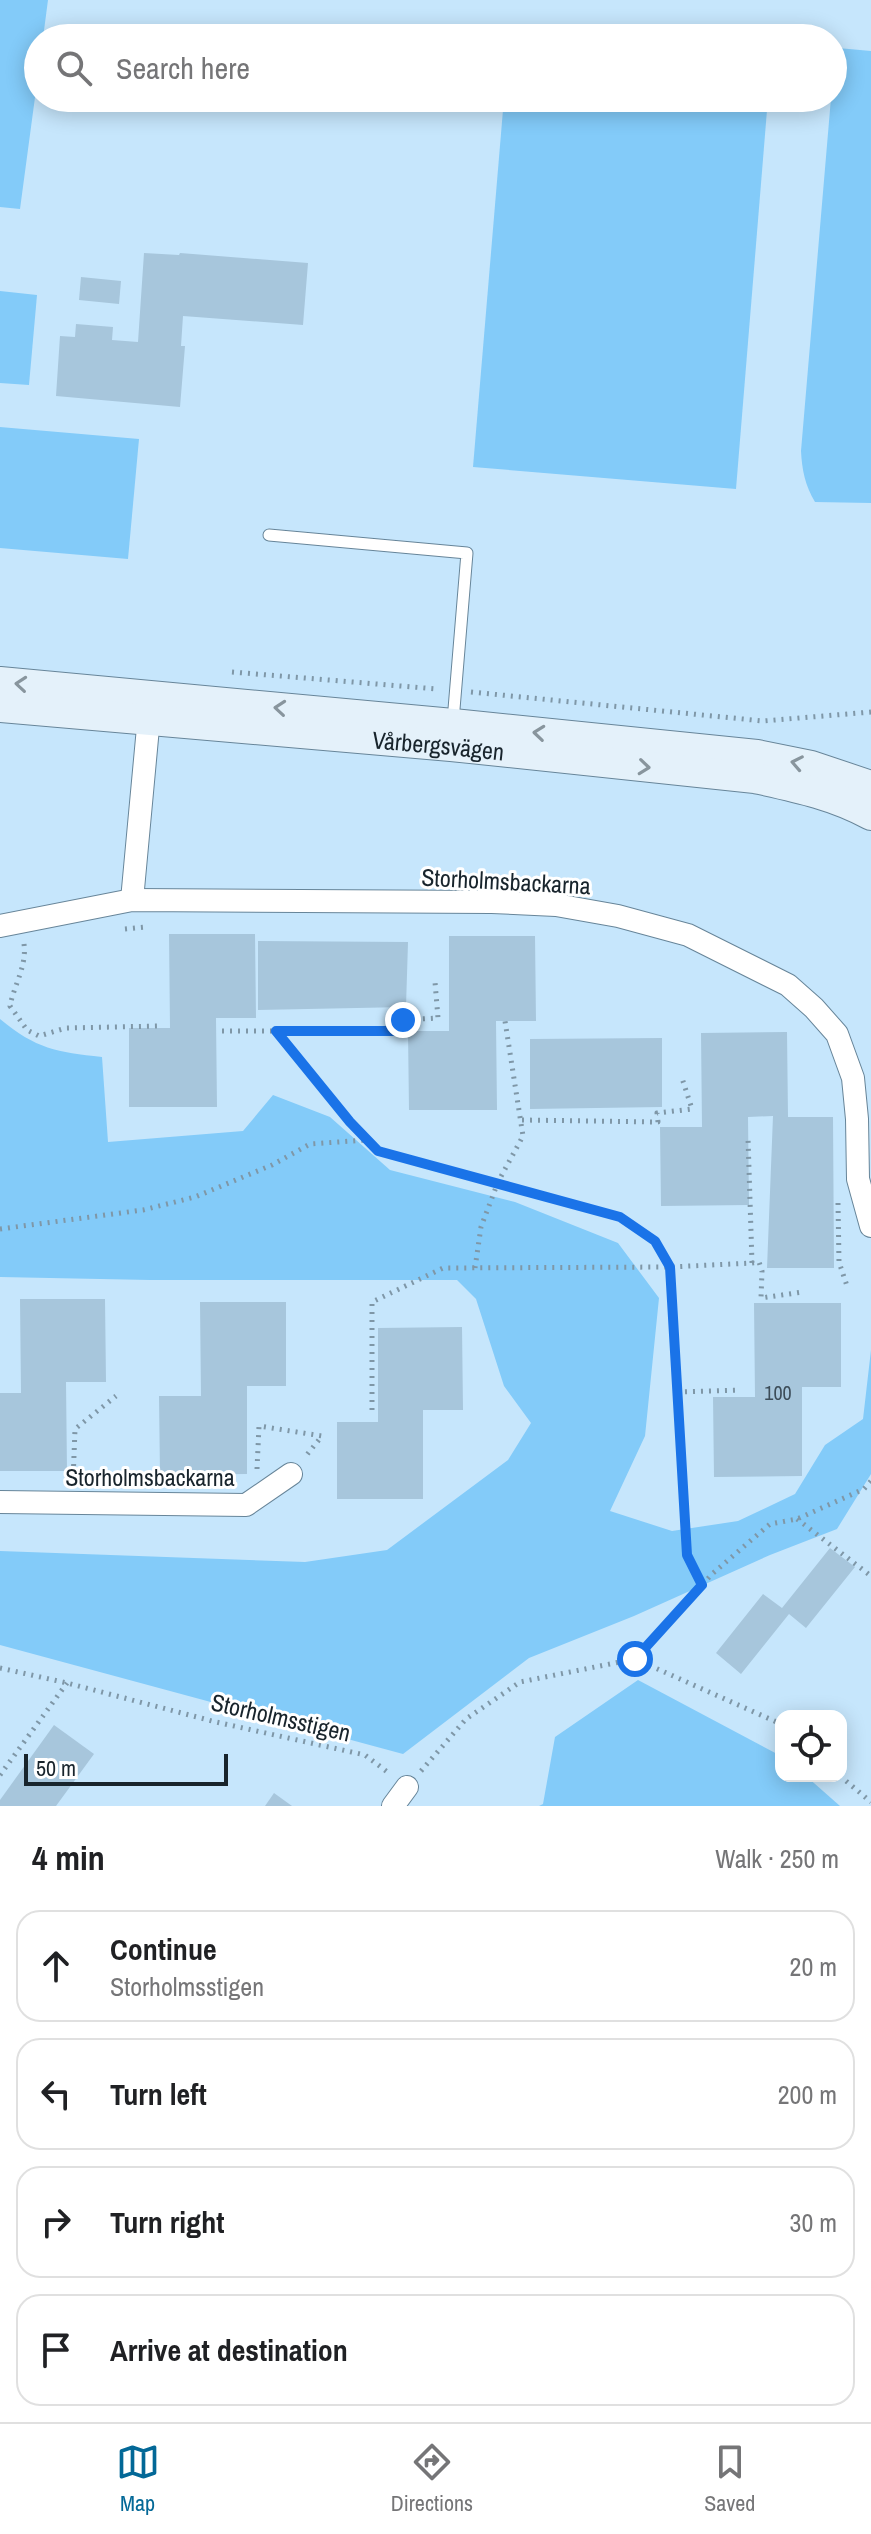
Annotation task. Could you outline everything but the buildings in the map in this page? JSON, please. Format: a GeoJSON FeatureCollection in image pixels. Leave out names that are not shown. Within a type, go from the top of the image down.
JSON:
{"type":"FeatureCollection","features":[{"type":"Feature","properties":{"kind":"street","name":"Vårbergsvägen"},"geometry":{"type":"LineString","coordinates":[[0,682],[150,708],[452,735],[757,755],[811,766],[871,786]]}},
{"type":"Feature","properties":{"kind":"street","name":"Vårbergsvägen"},"geometry":{"type":"LineString","coordinates":[[0,707],[150,708]]}},
{"type":"Feature","properties":{"kind":"street"},"geometry":{"type":"LineString","coordinates":[[132,900],[150,708]]}},
{"type":"Feature","properties":{"kind":"street","name":"Vårbergsvägen"},"geometry":{"type":"LineString","coordinates":[[452,735],[755,778],[804,789],[850,804],[871,815]]}},
{"type":"Feature","properties":{"kind":"street","name":"Storholmsbackarna"},"geometry":{"type":"LineString","coordinates":[[0,926],[132,900],[492,902],[556,905],[618,916],[688,935],[788,985],[837,1034],[853,1078],[858,1179],[871,1226]]}},
{"type":"Feature","properties":{"kind":"street","name":"Storholmsbackarna"},"geometry":{"type":"LineString","coordinates":[[0,1502],[246,1505],[291,1474]]}},
{"type":"Feature","properties":{"kind":"street"},"geometry":{"type":"LineString","coordinates":[[393,1806],[407,1787]]}},
{"type":"Feature","properties":{"kind":"lane"},"geometry":{"type":"LineString","coordinates":[[269,535],[467,553],[452,735]]}},
{"type":"Feature","properties":{"kind":"path"},"geometry":{"type":"LineString","coordinates":[[124,929],[155,926]]}},
{"type":"Feature","properties":{"kind":"path"},"geometry":{"type":"LineString","coordinates":[[38,941],[24,943],[26,957],[10,1006],[27,1030],[39,1036],[66,1028],[160,1026]]}},
{"type":"Feature","properties":{"kind":"path"},"geometry":{"type":"LineString","coordinates":[[222,1031],[398,1031],[403,1020],[438,1018],[435,982]]}},
{"type":"Feature","properties":{"kind":"path"},"geometry":{"type":"LineString","coordinates":[[475,1268],[481,1227],[498,1182],[523,1136],[505,1021]]}},
{"type":"Feature","properties":{"kind":"path"},"geometry":{"type":"LineString","coordinates":[[276,1031],[378,1151],[620,1217],[655,1241],[670,1267],[687,1555],[702,1585]]}},
{"type":"Feature","properties":{"kind":"path"},"geometry":{"type":"LineString","coordinates":[[522,1120],[658,1122],[657,1113],[692,1109],[681,1075]]}},
{"type":"Feature","properties":{"kind":"path"},"geometry":{"type":"LineString","coordinates":[[748,1138],[752,1263]]}},
{"type":"Feature","properties":{"kind":"path"},"geometry":{"type":"LineString","coordinates":[[0,1229],[143,1210],[195,1197],[272,1165],[310,1144],[367,1140]]}},
{"type":"Feature","properties":{"kind":"path"},"geometry":{"type":"LineString","coordinates":[[838,1195],[839,1262],[848,1289]]}},
{"type":"Feature","properties":{"kind":"path"},"geometry":{"type":"LineString","coordinates":[[372,1410],[372,1302],[443,1268],[670,1267],[759,1262],[762,1271],[761,1298],[803,1292]]}},
{"type":"Feature","properties":{"kind":"path"},"geometry":{"type":"LineString","coordinates":[[677,1392],[739,1390]]}},
{"type":"Feature","properties":{"kind":"path"},"geometry":{"type":"LineString","coordinates":[[72,1503],[75,1429],[116,1396]]}},
{"type":"Feature","properties":{"kind":"path"},"geometry":{"type":"LineString","coordinates":[[635,1659],[702,1585],[770,1524],[797,1519],[864,1489],[871,1481]]}},
{"type":"Feature","properties":{"kind":"path"},"geometry":{"type":"LineString","coordinates":[[797,1519],[871,1576]]}},
{"type":"Feature","properties":{"kind":"path"},"geometry":{"type":"LineString","coordinates":[[407,1787],[466,1719],[520,1682],[635,1659],[775,1721]]}},
{"type":"Feature","properties":{"kind":"path","name":"Storholmsstigen"},"geometry":{"type":"LineString","coordinates":[[0,1668],[216,1722],[365,1755],[407,1787]]}},
{"type":"Feature","properties":{"kind":"path"},"geometry":{"type":"LineString","coordinates":[[0,1775],[67,1683]]}},
{"type":"Feature","properties":{"kind":"path"},"geometry":{"type":"LineString","coordinates":[[847,1782],[871,1802]]}},
{"type":"Feature","properties":{"kind":"shaded area"},"geometry":{"type":"Polygon","coordinates":[[[0,0],[48,0],[45,24],[24,24],[24,112],[33,112],[20,209],[0,207],[0,0]]]}},
{"type":"Feature","properties":{"kind":"shaded area"},"geometry":{"type":"Polygon","coordinates":[[[847,49],[871,51],[871,503],[815,502],[806,483],[801,451],[830,112],[847,112],[847,49]]]}},
{"type":"Feature","properties":{"kind":"shaded area"},"geometry":{"type":"Polygon","coordinates":[[[503,112],[767,112],[736,489],[473,467],[503,112]]]}},
{"type":"Feature","properties":{"kind":"shaded area"},"geometry":{"type":"Polygon","coordinates":[[[0,291],[37,295],[29,385],[0,383],[0,291]]]}},
{"type":"Feature","properties":{"kind":"shaded area"},"geometry":{"type":"Polygon","coordinates":[[[0,427],[139,439],[128,559],[0,548],[0,427]]]}},
{"type":"Feature","properties":{"kind":"shaded area"},"geometry":{"type":"Polygon","coordinates":[[[0,1019],[36,1043],[102,1057],[108,1142],[243,1131],[273,1095],[330,1117],[390,1170],[515,1202],[618,1243],[659,1298],[645,1436],[610,1511],[672,1531],[738,1521],[795,1494],[825,1445],[863,1419],[871,1350],[871,1474],[837,1529],[529,1658],[403,1754],[0,1645],[0,1551],[305,1562],[387,1550],[508,1460],[531,1423],[504,1386],[476,1299],[457,1280],[0,1277],[0,1019]]]}},
{"type":"Feature","properties":{"kind":"shaded area"},"geometry":{"type":"Polygon","coordinates":[[[638,1680],[775,1753],[775,1782],[813,1782],[840,1806],[539,1806],[543,1804],[555,1737],[638,1680]]]}},
{"type":"Feature","properties":{"kind":"route"},"geometry":{"type":"LineString","coordinates":[[403,1020],[398,1031],[276,1031],[350,1122],[378,1151],[620,1217],[655,1241],[670,1267],[687,1555],[702,1585],[635,1659]]}}]}
